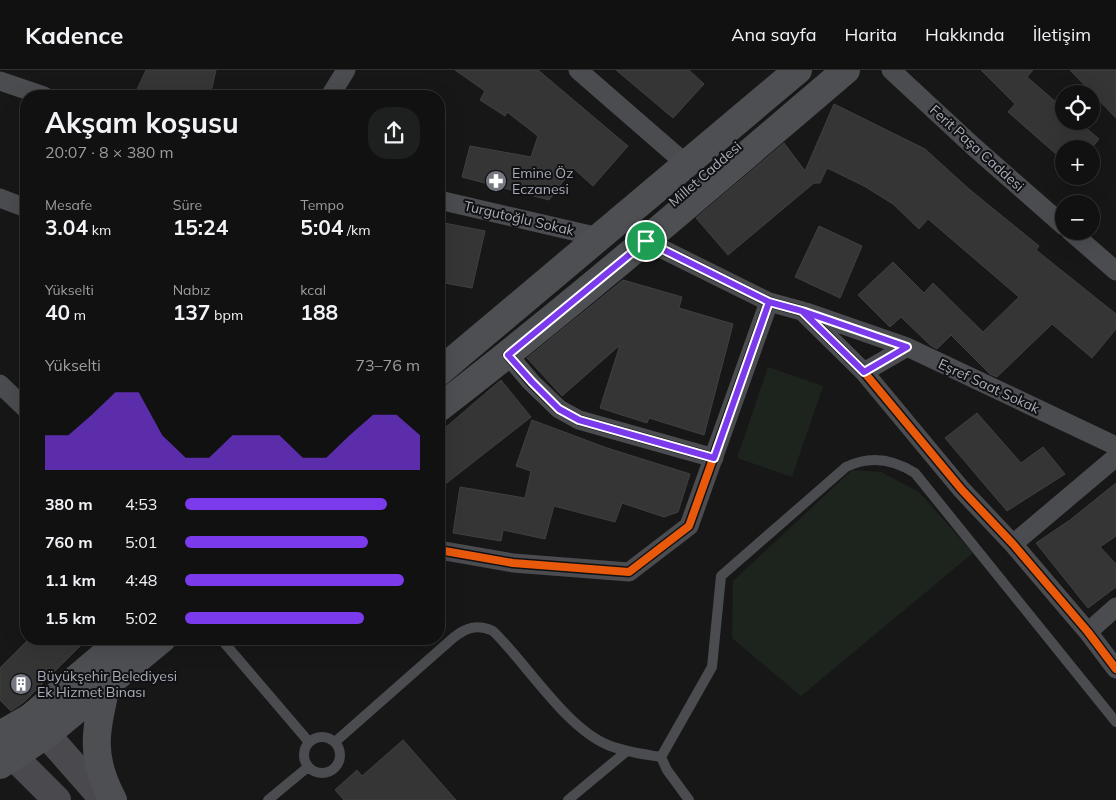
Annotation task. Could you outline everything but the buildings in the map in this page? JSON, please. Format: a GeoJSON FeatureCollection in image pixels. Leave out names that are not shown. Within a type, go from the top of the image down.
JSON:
{"type":"FeatureCollection","features":[{"type":"Feature","properties":{"kind":"main road","name":"Millet Caddesi"},"geometry":{"type":"LineString","coordinates":[[445,367],[798,70]]}},
{"type":"Feature","properties":{"kind":"main road","name":"Millet Caddesi"},"geometry":{"type":"LineString","coordinates":[[445,403],[508,355],[646,241],[846,70]]}},
{"type":"Feature","properties":{"kind":"main road"},"geometry":{"type":"LineString","coordinates":[[38,726],[117,645]]}},
{"type":"Feature","properties":{"kind":"main road"},"geometry":{"type":"LineString","coordinates":[[57,800],[4,750],[38,726],[106,687],[155,645]]}},
{"type":"Feature","properties":{"kind":"main road"},"geometry":{"type":"LineString","coordinates":[[106,687],[98,718],[97,758],[101,774],[113,800]]}},
{"type":"Feature","properties":{"kind":"main road"},"geometry":{"type":"LineString","coordinates":[[38,726],[104,800]]}},
{"type":"Feature","properties":{"kind":"street"},"geometry":{"type":"LineString","coordinates":[[334,90],[346,70]]}},
{"type":"Feature","properties":{"kind":"street"},"geometry":{"type":"LineString","coordinates":[[578,70],[686,164]]}},
{"type":"Feature","properties":{"kind":"street","name":"Ferit Paşa Caddesi"},"geometry":{"type":"LineString","coordinates":[[891,70],[974,147],[1055,218]]}},
{"type":"Feature","properties":{"kind":"street"},"geometry":{"type":"LineString","coordinates":[[5,78],[31,90]]}},
{"type":"Feature","properties":{"kind":"street"},"geometry":{"type":"LineString","coordinates":[[0,198],[20,206]]}},
{"type":"Feature","properties":{"kind":"street","name":"Turgutoğlu Sokak"},"geometry":{"type":"LineString","coordinates":[[445,201],[600,237]]}},
{"type":"Feature","properties":{"kind":"street"},"geometry":{"type":"LineString","coordinates":[[1080,240],[1116,271]]}},
{"type":"Feature","properties":{"kind":"street","name":"Eşref Saat Sokak"},"geometry":{"type":"LineString","coordinates":[[646,241],[769,302],[802,311],[907,347],[1116,446]]}},
{"type":"Feature","properties":{"kind":"street"},"geometry":{"type":"LineString","coordinates":[[445,551],[513,563],[630,572],[689,526],[769,302]]}},
{"type":"Feature","properties":{"kind":"street"},"geometry":{"type":"LineString","coordinates":[[802,311],[864,372],[962,490],[1013,544],[1088,632],[1116,669]]}},
{"type":"Feature","properties":{"kind":"street"},"geometry":{"type":"LineString","coordinates":[[864,372],[907,347]]}},
{"type":"Feature","properties":{"kind":"street"},"geometry":{"type":"LineString","coordinates":[[508,355],[559,409],[579,420],[714,458]]}},
{"type":"Feature","properties":{"kind":"street"},"geometry":{"type":"LineString","coordinates":[[0,384],[20,403]]}},
{"type":"Feature","properties":{"kind":"street"},"geometry":{"type":"LineString","coordinates":[[1013,544],[1116,458]]}},
{"type":"Feature","properties":{"kind":"street"},"geometry":{"type":"LineString","coordinates":[[1088,632],[1116,607]]}},
{"type":"Feature","properties":{"kind":"lane"},"geometry":{"type":"LineString","coordinates":[[661,757],[712,667],[721,576],[846,467],[858,461],[871,459],[900,464],[914,473],[1116,722]]}},
{"type":"Feature","properties":{"kind":"lane"},"geometry":{"type":"LineString","coordinates":[[335,742],[453,638],[473,626],[493,631],[579,727],[607,744],[627,751],[661,757]]}},
{"type":"Feature","properties":{"kind":"lane"},"geometry":{"type":"LineString","coordinates":[[226,645],[309,742]]}},
{"type":"Feature","properties":{"kind":"lane"},"geometry":{"type":"LineString","coordinates":[[319,737],[325,737],[335,742],[340,759],[334,769],[318,773],[308,767],[304,757],[306,746],[309,742],[319,737]]}},
{"type":"Feature","properties":{"kind":"lane"},"geometry":{"type":"LineString","coordinates":[[568,800],[627,751]]}},
{"type":"Feature","properties":{"kind":"lane"},"geometry":{"type":"LineString","coordinates":[[661,757],[667,770],[689,800]]}},
{"type":"Feature","properties":{"kind":"lane"},"geometry":{"type":"LineString","coordinates":[[268,800],[308,767]]}},
{"type":"Feature","properties":{"kind":"shaded area"},"geometry":{"type":"Polygon","coordinates":[[[768,367],[823,386],[792,477],[737,458],[768,367]]]}},
{"type":"Feature","properties":{"kind":"shaded area"},"geometry":{"type":"Polygon","coordinates":[[[852,470],[881,472],[919,492],[973,553],[801,696],[732,638],[733,581],[852,470]]]}},
{"type":"Feature","properties":{"kind":"cycle path"},"geometry":{"type":"LineString","coordinates":[[646,241],[769,302],[802,311],[864,372],[962,490],[1013,544],[1088,632],[1116,669]]}},
{"type":"Feature","properties":{"kind":"cycle path"},"geometry":{"type":"LineString","coordinates":[[445,551],[513,563],[629,572],[689,526],[769,302]]}},
{"type":"Feature","properties":{"kind":"cycle path"},"geometry":{"type":"LineString","coordinates":[[508,355],[531,382],[559,409],[579,420],[714,458]]}},
{"type":"Feature","properties":{"kind":"place","name":"Emine Öz Eczanesi"},"geometry":{"type":"Point","coordinates":[496,181]}},
{"type":"Feature","properties":{"kind":"place","name":"Büyükşehir Belediyesi Ek Hizmet Binası"},"geometry":{"type":"Point","coordinates":[21,684]}},
{"type":"Feature","properties":{"kind":"route"},"geometry":{"type":"LineString","coordinates":[[646,241],[508,355],[559,409],[579,420],[714,458],[769,302],[802,311],[864,372],[907,347],[802,311],[769,302],[646,241]]}}]}
